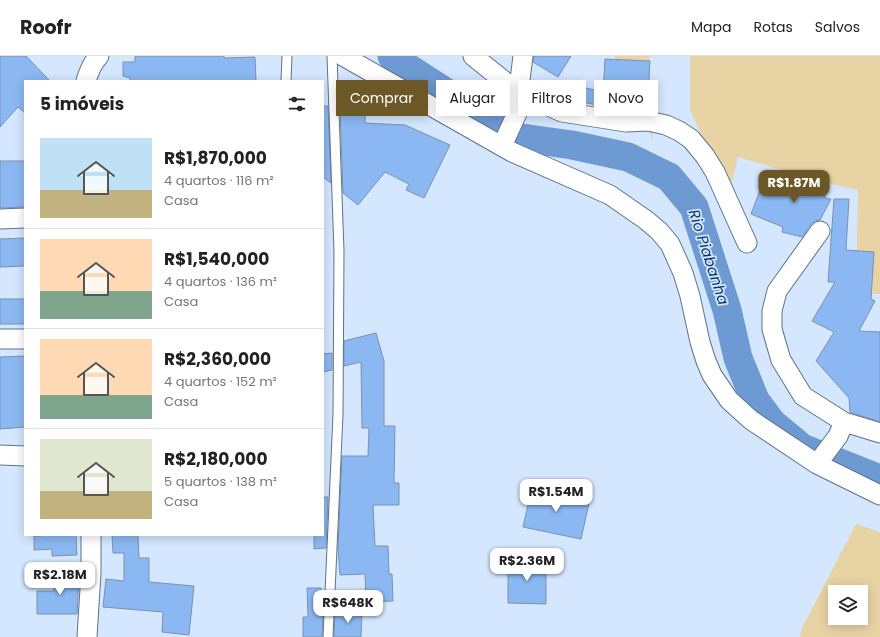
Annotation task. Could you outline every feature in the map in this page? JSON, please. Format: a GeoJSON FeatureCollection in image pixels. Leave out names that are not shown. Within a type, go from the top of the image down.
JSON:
{"type":"FeatureCollection","features":[{"type":"Feature","properties":{"kind":"street"},"geometry":{"type":"LineString","coordinates":[[86,80],[89,70],[99,56]]}},
{"type":"Feature","properties":{"kind":"street"},"geometry":{"type":"LineString","coordinates":[[343,56],[503,144],[512,152],[610,195],[646,220],[659,231],[670,244],[683,273],[690,296],[700,342],[712,375],[730,400],[751,420],[819,462],[880,495]]}},
{"type":"Feature","properties":{"kind":"street"},"geometry":{"type":"LineString","coordinates":[[473,56],[518,101]]}},
{"type":"Feature","properties":{"kind":"street"},"geometry":{"type":"LineString","coordinates":[[521,80],[524,56]]}},
{"type":"Feature","properties":{"kind":"street"},"geometry":{"type":"LineString","coordinates":[[503,144],[518,105]]}},
{"type":"Feature","properties":{"kind":"street"},"geometry":{"type":"LineString","coordinates":[[586,116],[626,122],[648,121],[666,125],[691,139],[705,156],[715,172],[747,243]]}},
{"type":"Feature","properties":{"kind":"street"},"geometry":{"type":"LineString","coordinates":[[0,218],[24,218]]}},
{"type":"Feature","properties":{"kind":"street"},"geometry":{"type":"LineString","coordinates":[[820,231],[777,292],[772,311],[772,329],[781,360],[803,396],[841,429],[880,433]]}},
{"type":"Feature","properties":{"kind":"street"},"geometry":{"type":"LineString","coordinates":[[0,339],[24,339]]}},
{"type":"Feature","properties":{"kind":"street"},"geometry":{"type":"LineString","coordinates":[[819,462],[841,429]]}},
{"type":"Feature","properties":{"kind":"street"},"geometry":{"type":"LineString","coordinates":[[0,455],[24,456]]}},
{"type":"Feature","properties":{"kind":"street"},"geometry":{"type":"LineString","coordinates":[[87,637],[91,573],[91,536]]}},
{"type":"Feature","properties":{"kind":"lane"},"geometry":{"type":"LineString","coordinates":[[286,80],[287,56]]}},
{"type":"Feature","properties":{"kind":"lane"},"geometry":{"type":"LineString","coordinates":[[328,637],[338,414],[339,259],[332,56]]}},
{"type":"Feature","properties":{"kind":"shaded area"},"geometry":{"type":"Polygon","coordinates":[[[614,56],[649,56],[650,80],[625,80],[614,56]]]}},
{"type":"Feature","properties":{"kind":"shaded area"},"geometry":{"type":"Polygon","coordinates":[[[690,56],[880,56],[880,294],[856,294],[858,190],[823,182],[738,157],[729,194],[690,110],[690,56]]]}},
{"type":"Feature","properties":{"kind":"shaded area"},"geometry":{"type":"Polygon","coordinates":[[[642,116],[652,116],[653,140],[642,116]]]}},
{"type":"Feature","properties":{"kind":"shaded area"},"geometry":{"type":"Polygon","coordinates":[[[856,524],[880,532],[880,637],[800,637],[801,630],[856,524]]]}},
{"type":"Feature","properties":{"kind":"building"},"geometry":{"type":"Polygon","coordinates":[[[0,56],[26,56],[49,80],[24,80],[24,112],[18,107],[0,127],[0,56]]]}},
{"type":"Feature","properties":{"kind":"building"},"geometry":{"type":"Polygon","coordinates":[[[135,56],[224,56],[224,58],[255,57],[256,80],[130,80],[130,78],[123,76],[123,62],[135,62],[135,56]]]}},
{"type":"Feature","properties":{"kind":"building"},"geometry":{"type":"Polygon","coordinates":[[[534,56],[571,56],[558,77],[533,62],[534,56]]]}},
{"type":"Feature","properties":{"kind":"building"},"geometry":{"type":"Polygon","coordinates":[[[605,59],[650,61],[649,80],[604,80],[605,59]]]}},
{"type":"Feature","properties":{"kind":"building"},"geometry":{"type":"Polygon","coordinates":[[[586,88],[594,90],[594,104],[586,103],[586,88]]]}},
{"type":"Feature","properties":{"kind":"building"},"geometry":{"type":"Polygon","coordinates":[[[324,106],[328,106],[331,183],[324,178],[324,106]]]}},
{"type":"Feature","properties":{"kind":"building"},"geometry":{"type":"Polygon","coordinates":[[[340,116],[365,116],[365,123],[405,125],[450,145],[424,198],[406,190],[409,184],[385,172],[358,205],[343,193],[340,116]]]}},
{"type":"Feature","properties":{"kind":"building"},"geometry":{"type":"Polygon","coordinates":[[[0,161],[24,161],[24,207],[0,208],[0,161]]]}},
{"type":"Feature","properties":{"kind":"building"},"geometry":{"type":"Polygon","coordinates":[[[787,176],[826,177],[825,198],[831,199],[820,220],[811,224],[802,237],[782,232],[783,227],[751,214],[762,185],[787,195],[787,176]]]}},
{"type":"Feature","properties":{"kind":"building"},"geometry":{"type":"Polygon","coordinates":[[[834,199],[849,199],[846,250],[874,252],[871,299],[875,301],[859,331],[880,332],[880,422],[850,412],[849,398],[816,361],[834,332],[812,321],[835,282],[828,282],[834,199]]]}},
{"type":"Feature","properties":{"kind":"building"},"geometry":{"type":"Polygon","coordinates":[[[24,238],[24,266],[0,267],[0,239],[24,238]]]}},
{"type":"Feature","properties":{"kind":"building"},"geometry":{"type":"Polygon","coordinates":[[[0,299],[24,299],[24,324],[0,324],[0,299]]]}},
{"type":"Feature","properties":{"kind":"building"},"geometry":{"type":"Polygon","coordinates":[[[376,333],[384,361],[384,426],[395,426],[394,483],[399,483],[399,505],[373,505],[375,546],[388,546],[389,574],[392,574],[393,601],[366,602],[365,574],[340,575],[338,548],[342,456],[368,456],[369,428],[362,428],[361,362],[344,366],[344,341],[376,333]]]}},
{"type":"Feature","properties":{"kind":"building"},"geometry":{"type":"Polygon","coordinates":[[[332,353],[332,370],[324,372],[324,354],[332,353]]]}},
{"type":"Feature","properties":{"kind":"building"},"geometry":{"type":"Polygon","coordinates":[[[24,356],[24,427],[0,429],[0,357],[24,356]]]}},
{"type":"Feature","properties":{"kind":"building"},"geometry":{"type":"Polygon","coordinates":[[[532,487],[590,499],[581,539],[523,527],[532,487]]]}},
{"type":"Feature","properties":{"kind":"building"},"geometry":{"type":"Polygon","coordinates":[[[324,497],[328,497],[326,548],[314,549],[314,536],[324,536],[324,497]]]}},
{"type":"Feature","properties":{"kind":"building"},"geometry":{"type":"Polygon","coordinates":[[[34,536],[76,536],[77,555],[52,556],[52,549],[34,550],[34,536]]]}},
{"type":"Feature","properties":{"kind":"building"},"geometry":{"type":"Polygon","coordinates":[[[112,536],[138,536],[139,558],[149,558],[149,582],[194,586],[189,635],[162,632],[163,612],[103,607],[106,579],[124,581],[124,553],[113,553],[112,536]]]}},
{"type":"Feature","properties":{"kind":"building"},"geometry":{"type":"Polygon","coordinates":[[[508,560],[546,560],[546,604],[508,603],[508,560]]]}},
{"type":"Feature","properties":{"kind":"building"},"geometry":{"type":"Polygon","coordinates":[[[53,573],[79,576],[77,614],[37,614],[37,591],[54,591],[53,573]]]}},
{"type":"Feature","properties":{"kind":"building"},"geometry":{"type":"Polygon","coordinates":[[[307,588],[321,588],[323,610],[322,637],[303,637],[303,617],[308,617],[307,588]]]}},
{"type":"Feature","properties":{"kind":"building"},"geometry":{"type":"Polygon","coordinates":[[[335,610],[362,610],[361,637],[334,637],[335,610]]]}},
{"type":"Feature","properties":{"kind":"waterway","name":"Rio Piabanha"},"geometry":{"type":"LineString","coordinates":[[392,56],[515,137],[572,145],[628,157],[669,177],[694,207],[727,310],[738,358],[755,400],[772,423],[802,448],[880,479]]}}]}
